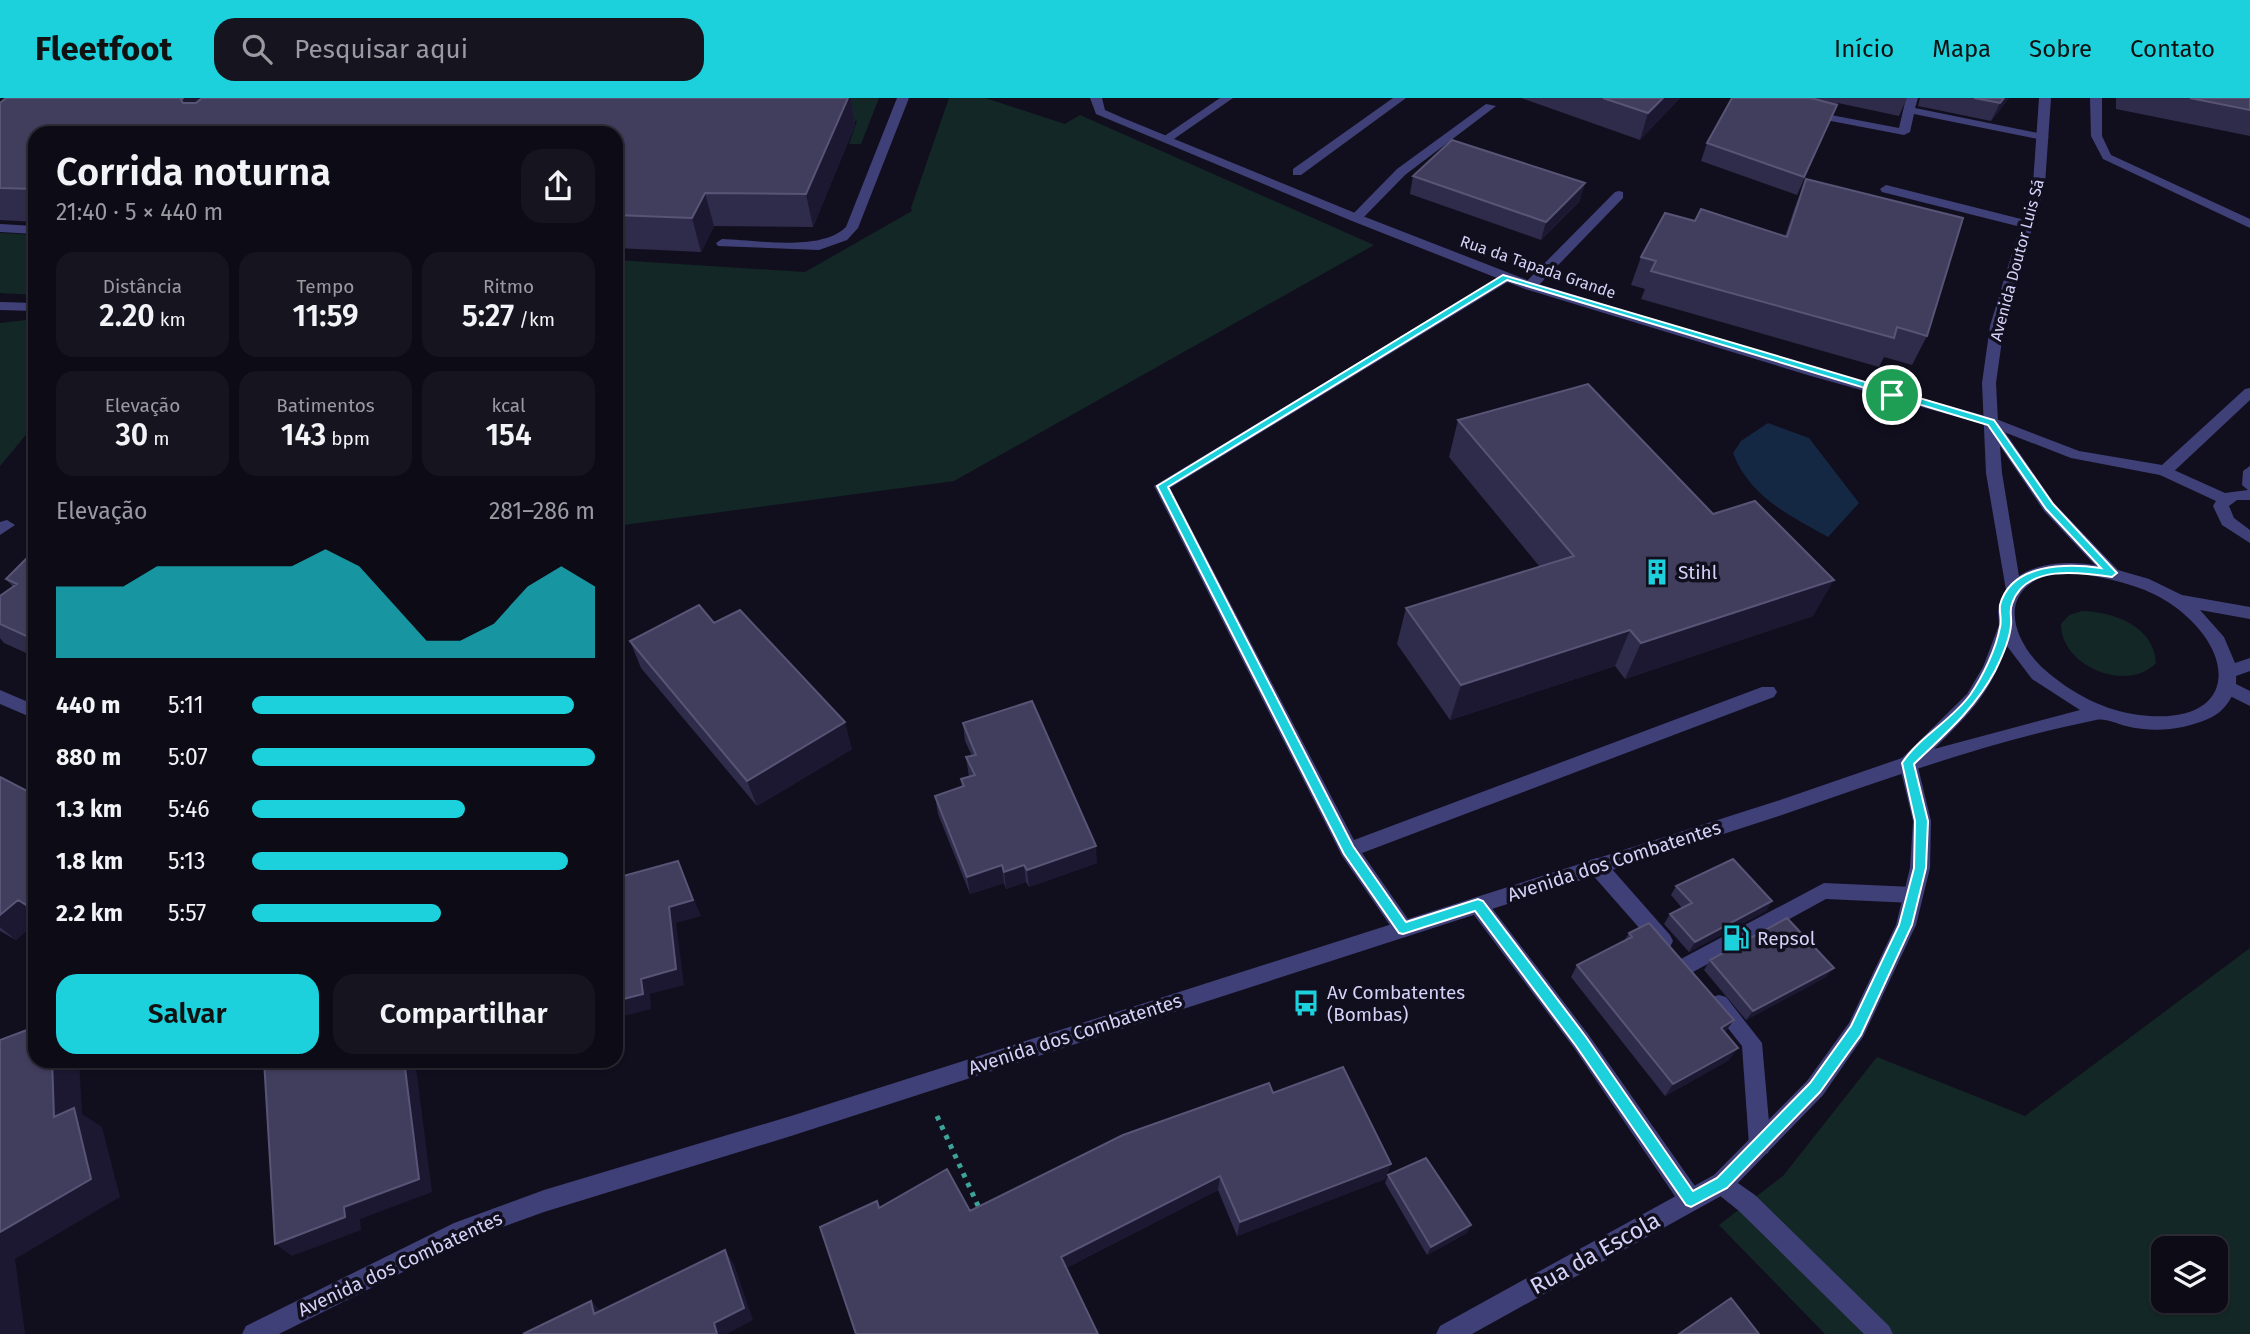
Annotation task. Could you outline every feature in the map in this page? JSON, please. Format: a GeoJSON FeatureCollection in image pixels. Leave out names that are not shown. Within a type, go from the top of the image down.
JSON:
{"type":"FeatureCollection","features":[{"type":"Feature","properties":{"kind":"street"},"geometry":{"type":"LineString","coordinates":[[722,243],[819,246],[843,237],[852,228],[904,98]]}},
{"type":"Feature","properties":{"kind":"street","name":"Rua da Tapada Grande"},"geometry":{"type":"LineString","coordinates":[[1096,98],[1100,112],[1356,218],[1530,286],[1816,373],[1991,422],[2076,455],[2165,471],[2224,499]]}},
{"type":"Feature","properties":{"kind":"street"},"geometry":{"type":"LineString","coordinates":[[1167,139],[1227,98]]}},
{"type":"Feature","properties":{"kind":"street"},"geometry":{"type":"LineString","coordinates":[[1297,172],[1399,98]]}},
{"type":"Feature","properties":{"kind":"street","name":"Avenida Doutor Luis Sá"},"geometry":{"type":"LineString","coordinates":[[2013,589],[1994,473],[1989,383],[1997,326],[2039,184],[2045,98]]}},
{"type":"Feature","properties":{"kind":"street"},"geometry":{"type":"LineString","coordinates":[[2096,98],[2094,128],[2099,147],[2107,157],[2244,222],[2250,210]]}},
{"type":"Feature","properties":{"kind":"street"},"geometry":{"type":"LineString","coordinates":[[1804,112],[1904,132],[1910,104],[2043,137]]}},
{"type":"Feature","properties":{"kind":"street"},"geometry":{"type":"LineString","coordinates":[[1356,218],[1401,172],[1490,106]]}},
{"type":"Feature","properties":{"kind":"street"},"geometry":{"type":"LineString","coordinates":[[1886,189],[2029,225]]}},
{"type":"Feature","properties":{"kind":"street"},"geometry":{"type":"LineString","coordinates":[[1530,286],[1619,195]]}},
{"type":"Feature","properties":{"kind":"street"},"geometry":{"type":"LineString","coordinates":[[0,228],[28,230]]}},
{"type":"Feature","properties":{"kind":"street"},"geometry":{"type":"LineString","coordinates":[[1403,929],[1349,850],[1162,486],[1506,277]]}},
{"type":"Feature","properties":{"kind":"street"},"geometry":{"type":"LineString","coordinates":[[0,306],[28,307]]}},
{"type":"Feature","properties":{"kind":"street"},"geometry":{"type":"LineString","coordinates":[[2165,471],[2250,393]]}},
{"type":"Feature","properties":{"kind":"street"},"geometry":{"type":"LineString","coordinates":[[1991,422],[2049,507],[2112,573]]}},
{"type":"Feature","properties":{"kind":"street"},"geometry":{"type":"LineString","coordinates":[[2250,471],[2250,485]]}},
{"type":"Feature","properties":{"kind":"street"},"geometry":{"type":"LineString","coordinates":[[2250,495],[2232,495],[2224,499],[2221,506],[2227,521],[2250,538]]}},
{"type":"Feature","properties":{"kind":"street"},"geometry":{"type":"LineString","coordinates":[[2006,626],[2017,650],[2038,674],[2067,695],[2102,711],[2146,723],[2186,722],[2218,711],[2242,667],[2203,621],[2176,600],[2145,584],[2112,573],[2081,568],[2053,570],[2030,577],[2013,589]]}},
{"type":"Feature","properties":{"kind":"street","name":"Avenida dos Combatentes"},"geometry":{"type":"LineString","coordinates":[[1908,763],[1973,699],[1991,667],[2006,626],[2005,606],[2013,589]]}},
{"type":"Feature","properties":{"kind":"street"},"geometry":{"type":"LineString","coordinates":[[2176,600],[2250,612]]}},
{"type":"Feature","properties":{"kind":"street"},"geometry":{"type":"LineString","coordinates":[[2232,689],[2250,699]]}},
{"type":"Feature","properties":{"kind":"street"},"geometry":{"type":"LineString","coordinates":[[1349,850],[1768,692]]}},
{"type":"Feature","properties":{"kind":"street"},"geometry":{"type":"LineString","coordinates":[[0,696],[28,709]]}},
{"type":"Feature","properties":{"kind":"street","name":"Avenida dos Combatentes"},"geometry":{"type":"LineString","coordinates":[[254,1334],[462,1231],[544,1201],[1478,905],[1779,808],[1908,763],[2102,711]]}},
{"type":"Feature","properties":{"kind":"street","name":"Rua da Escola"},"geometry":{"type":"LineString","coordinates":[[1448,1334],[1722,1183],[1815,1088],[1856,1030],[1906,925],[1920,868],[1922,821],[1908,763]]}},
{"type":"Feature","properties":{"kind":"street"},"geometry":{"type":"LineString","coordinates":[[1597,866],[1752,1043],[1760,1145]]}},
{"type":"Feature","properties":{"kind":"street"},"geometry":{"type":"LineString","coordinates":[[1686,966],[1824,891],[1913,895]]}},
{"type":"Feature","properties":{"kind":"street"},"geometry":{"type":"LineString","coordinates":[[1478,905],[1581,1041],[1691,1200]]}},
{"type":"Feature","properties":{"kind":"street"},"geometry":{"type":"LineString","coordinates":[[1722,1183],[1747,1203],[1881,1334]]}},
{"type":"Feature","properties":{"kind":"path"},"geometry":{"type":"LineString","coordinates":[[922,1083],[985,1221]]}},
{"type":"Feature","properties":{"kind":"green space"},"geometry":{"type":"Polygon","coordinates":[[[781,98],[879,98],[861,144],[849,144],[857,121],[785,118],[781,98]]]}},
{"type":"Feature","properties":{"kind":"green space"},"geometry":{"type":"Polygon","coordinates":[[[949,98],[985,98],[1065,124],[1080,115],[1374,245],[954,481],[623,525],[623,260],[805,272],[912,211],[949,98]]]}},
{"type":"Feature","properties":{"kind":"green space"},"geometry":{"type":"Polygon","coordinates":[[[0,233],[28,235],[28,295],[0,293],[0,233]]]}},
{"type":"Feature","properties":{"kind":"green space"},"geometry":{"type":"Polygon","coordinates":[[[28,320],[28,432],[0,466],[0,323],[28,320]]]}},
{"type":"Feature","properties":{"kind":"green space"},"geometry":{"type":"Polygon","coordinates":[[[2082,611],[2119,618],[2140,631],[2154,650],[2156,663],[2144,672],[2129,676],[2113,675],[2083,663],[2071,652],[2064,639],[2061,624],[2069,615],[2082,611]]]}},
{"type":"Feature","properties":{"kind":"green space"},"geometry":{"type":"Polygon","coordinates":[[[2250,948],[2250,1334],[1825,1334],[1719,1225],[1783,1176],[1877,1057],[2025,1116],[2250,948]]]}},
{"type":"Feature","properties":{"kind":"water"},"geometry":{"type":"Polygon","coordinates":[[[1768,423],[1809,438],[1859,503],[1828,537],[1772,503],[1749,481],[1740,468],[1733,453],[1741,441],[1768,423]]]}},
{"type":"Feature","properties":{"kind":"building"},"geometry":{"type":"Polygon","coordinates":[[[6,98],[183,98],[183,103],[196,103],[202,98],[848,98],[806,194],[705,193],[692,218],[623,215],[623,126],[28,126],[28,189],[0,188],[0,103],[6,98]]]}},
{"type":"Feature","properties":{"kind":"building"},"geometry":{"type":"Polygon","coordinates":[[[1603,98],[1663,98],[1648,113],[1603,98]]]}},
{"type":"Feature","properties":{"kind":"building"},"geometry":{"type":"Polygon","coordinates":[[[1732,98],[1811,98],[1837,105],[1804,177],[1707,143],[1732,98]]]}},
{"type":"Feature","properties":{"kind":"building"},"geometry":{"type":"Polygon","coordinates":[[[1974,98],[2004,98],[2000,103],[1974,98]]]}},
{"type":"Feature","properties":{"kind":"building"},"geometry":{"type":"Polygon","coordinates":[[[2190,98],[2250,98],[2250,110],[2190,98]]]}},
{"type":"Feature","properties":{"kind":"building"},"geometry":{"type":"Polygon","coordinates":[[[1452,140],[1585,183],[1546,222],[1413,176],[1452,140]]]}},
{"type":"Feature","properties":{"kind":"building"},"geometry":{"type":"Polygon","coordinates":[[[1806,179],[1963,218],[1927,336],[1897,327],[1894,338],[1651,271],[1656,261],[1641,257],[1665,213],[1695,221],[1701,209],[1787,237],[1806,179]]]}},
{"type":"Feature","properties":{"kind":"building","name":"Stihl"},"geometry":{"type":"Polygon","coordinates":[[[1588,384],[1713,514],[1755,501],[1834,580],[1641,643],[1630,630],[1461,685],[1406,608],[1574,556],[1458,420],[1588,384]]]}},
{"type":"Feature","properties":{"kind":"building"},"geometry":{"type":"Polygon","coordinates":[[[28,557],[28,637],[0,624],[0,596],[17,584],[6,579],[28,557]]]}},
{"type":"Feature","properties":{"kind":"building"},"geometry":{"type":"Polygon","coordinates":[[[699,605],[714,623],[740,610],[845,722],[747,781],[630,641],[699,605]]]}},
{"type":"Feature","properties":{"kind":"building"},"geometry":{"type":"Polygon","coordinates":[[[1032,701],[1096,846],[1027,870],[1024,865],[1004,872],[1002,865],[967,877],[935,796],[964,786],[961,779],[975,775],[966,757],[976,755],[963,723],[1032,701]]]}},
{"type":"Feature","properties":{"kind":"building"},"geometry":{"type":"Polygon","coordinates":[[[0,777],[28,791],[28,906],[18,900],[0,915],[0,777]]]}},
{"type":"Feature","properties":{"kind":"building"},"geometry":{"type":"Polygon","coordinates":[[[1733,859],[1772,901],[1695,942],[1670,914],[1692,903],[1676,886],[1733,859]]]}},
{"type":"Feature","properties":{"kind":"building"},"geometry":{"type":"Polygon","coordinates":[[[678,861],[693,900],[669,907],[676,969],[641,979],[643,994],[623,999],[623,876],[678,861]]]}},
{"type":"Feature","properties":{"kind":"building"},"geometry":{"type":"Polygon","coordinates":[[[1787,918],[1834,968],[1753,1011],[1710,960],[1787,918]]]}},
{"type":"Feature","properties":{"kind":"building"},"geometry":{"type":"Polygon","coordinates":[[[1649,923],[1734,1020],[1721,1028],[1738,1048],[1673,1084],[1577,965],[1632,937],[1629,933],[1649,923]]]}},
{"type":"Feature","properties":{"kind":"building"},"geometry":{"type":"Polygon","coordinates":[[[28,1030],[28,1068],[52,1068],[54,1117],[74,1108],[91,1179],[0,1232],[0,1040],[28,1030]]]}},
{"type":"Feature","properties":{"kind":"building"},"geometry":{"type":"Polygon","coordinates":[[[1343,1067],[1391,1164],[1240,1222],[1220,1176],[1061,1257],[1098,1334],[856,1334],[820,1227],[877,1201],[879,1208],[947,1169],[970,1211],[1123,1135],[1269,1083],[1273,1093],[1343,1067]]]}},
{"type":"Feature","properties":{"kind":"building"},"geometry":{"type":"Polygon","coordinates":[[[264,1068],[405,1068],[419,1179],[344,1207],[345,1217],[275,1244],[264,1068]]]}},
{"type":"Feature","properties":{"kind":"building"},"geometry":{"type":"Polygon","coordinates":[[[1426,1158],[1471,1225],[1431,1247],[1388,1175],[1426,1158]]]}},
{"type":"Feature","properties":{"kind":"building"},"geometry":{"type":"Polygon","coordinates":[[[725,1250],[744,1308],[714,1323],[717,1334],[523,1334],[591,1301],[594,1314],[725,1250]]]}},
{"type":"Feature","properties":{"kind":"building"},"geometry":{"type":"Polygon","coordinates":[[[1731,1298],[1759,1334],[1679,1334],[1731,1298]]]}},
{"type":"Feature","properties":{"kind":"place","name":"Stihl"},"geometry":{"type":"Point","coordinates":[1657,572]}},
{"type":"Feature","properties":{"kind":"place","name":"Repsol"},"geometry":{"type":"Point","coordinates":[1736,938]}},
{"type":"Feature","properties":{"kind":"place","name":"Av Combatentes (Bombas)"},"geometry":{"type":"Point","coordinates":[1306,1003]}},
{"type":"Feature","properties":{"kind":"route"},"geometry":{"type":"LineString","coordinates":[[1506,277],[1892,395],[1991,422],[2049,507],[2112,573],[2081,568],[2053,570],[2030,577],[2013,589],[2005,606],[2006,626],[1991,667],[1973,699],[1908,763],[1922,821],[1920,868],[1906,925],[1856,1030],[1815,1088],[1760,1145],[1722,1183],[1691,1200],[1581,1041],[1478,905],[1403,929],[1349,850],[1162,486],[1506,277]]}}]}
